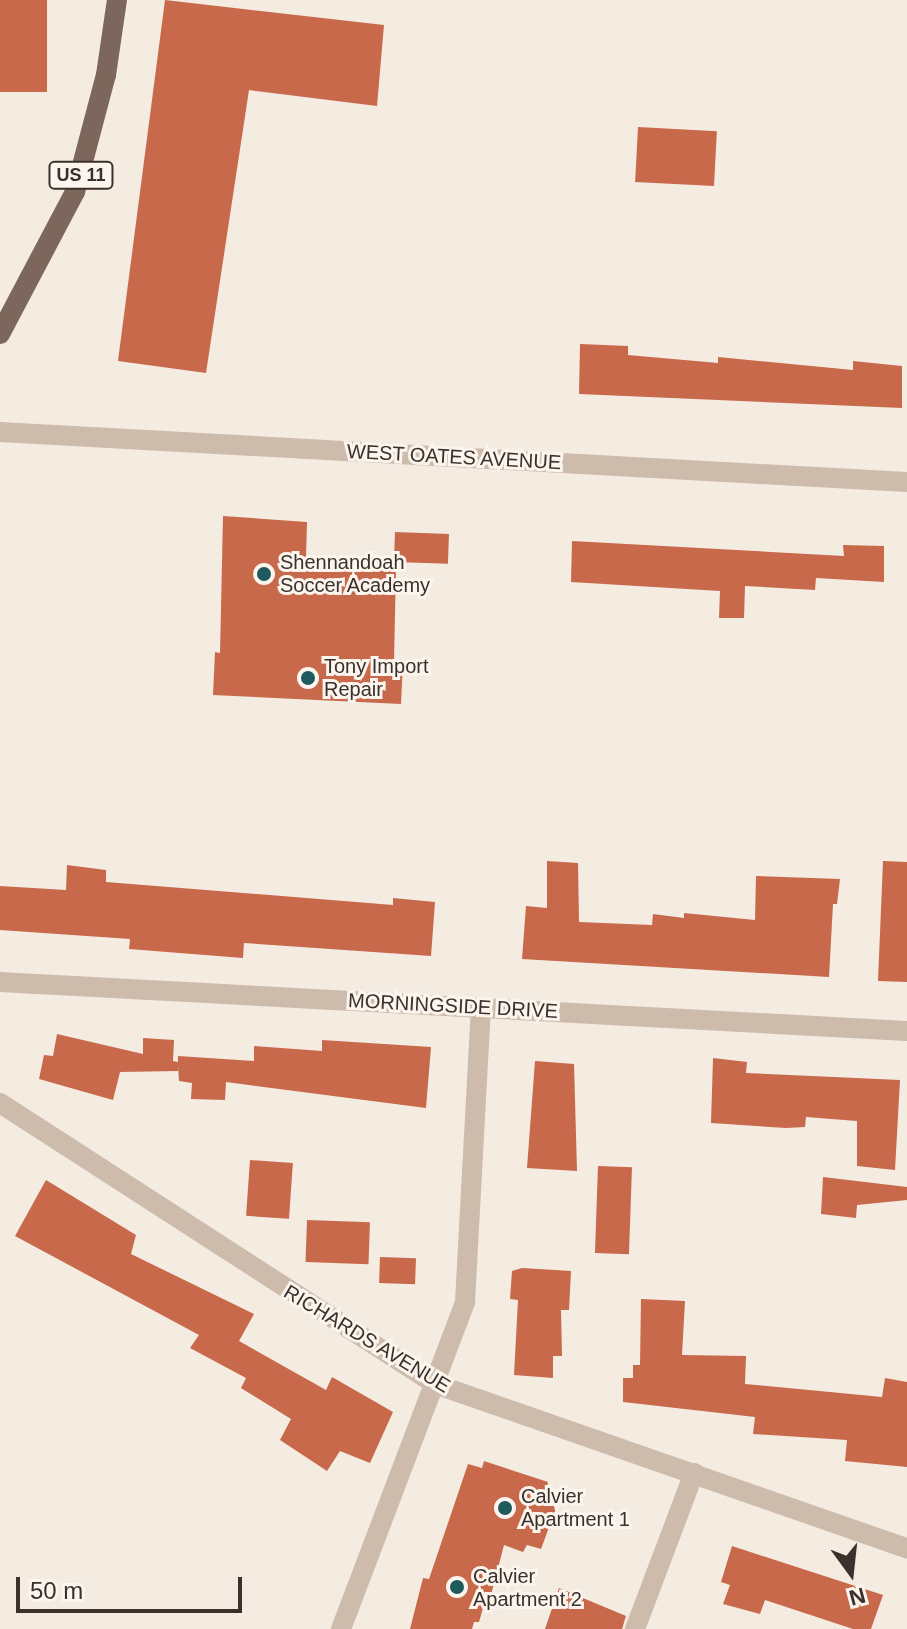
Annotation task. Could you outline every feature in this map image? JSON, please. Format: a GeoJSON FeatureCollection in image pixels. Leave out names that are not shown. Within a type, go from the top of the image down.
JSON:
{"type":"FeatureCollection","features":[{"type":"Feature","properties":{"kind":"main road","name":"US 11"},"geometry":{"type":"LineString","coordinates":[[0,334],[75,192],[106,75],[117,0]]}},
{"type":"Feature","properties":{"kind":"street","name":"WEST OATES AVENUE"},"geometry":{"type":"LineString","coordinates":[[0,432],[907,482]]}},
{"type":"Feature","properties":{"kind":"street","name":"MORNINGSIDE DRIVE"},"geometry":{"type":"LineString","coordinates":[[0,982],[907,1031]]}},
{"type":"Feature","properties":{"kind":"street"},"geometry":{"type":"LineString","coordinates":[[341,1629],[465,1302],[481,1008]]}},
{"type":"Feature","properties":{"kind":"street","name":"RICHARDS AVENUE"},"geometry":{"type":"LineString","coordinates":[[0,1103],[435,1384],[907,1548]]}},
{"type":"Feature","properties":{"kind":"street"},"geometry":{"type":"LineString","coordinates":[[635,1629],[694,1473]]}},
{"type":"Feature","properties":{"kind":"building"},"geometry":{"type":"Polygon","coordinates":[[[0,0],[47,0],[47,92],[0,92],[0,0]]]}},
{"type":"Feature","properties":{"kind":"building"},"geometry":{"type":"Polygon","coordinates":[[[165,0],[384,25],[377,106],[249,90],[206,373],[118,361],[165,0]]]}},
{"type":"Feature","properties":{"kind":"building"},"geometry":{"type":"Polygon","coordinates":[[[638,127],[717,131],[714,186],[635,182],[638,127]]]}},
{"type":"Feature","properties":{"kind":"building"},"geometry":{"type":"Polygon","coordinates":[[[580,344],[628,346],[628,355],[718,363],[718,357],[853,370],[853,361],[902,366],[902,408],[579,394],[580,344]]]}},
{"type":"Feature","properties":{"kind":"building"},"geometry":{"type":"Polygon","coordinates":[[[223,516],[307,522],[306,558],[396,568],[394,661],[403,662],[401,704],[213,695],[215,652],[220,653],[223,516]]]}},
{"type":"Feature","properties":{"kind":"building"},"geometry":{"type":"Polygon","coordinates":[[[395,532],[449,534],[448,564],[394,562],[395,532]]]}},
{"type":"Feature","properties":{"kind":"building"},"geometry":{"type":"Polygon","coordinates":[[[572,541],[844,556],[843,545],[884,546],[884,582],[816,578],[815,590],[745,586],[744,618],[719,618],[720,591],[571,582],[572,541]]]}},
{"type":"Feature","properties":{"kind":"building"},"geometry":{"type":"Polygon","coordinates":[[[547,861],[578,863],[579,922],[652,925],[653,914],[684,918],[684,913],[755,920],[756,876],[840,879],[837,904],[833,904],[829,977],[522,959],[526,906],[547,908],[547,861]]]}},
{"type":"Feature","properties":{"kind":"building"},"geometry":{"type":"Polygon","coordinates":[[[883,861],[907,862],[907,982],[878,981],[883,861]]]}},
{"type":"Feature","properties":{"kind":"building"},"geometry":{"type":"Polygon","coordinates":[[[67,865],[106,870],[106,882],[393,905],[393,898],[435,902],[431,956],[244,943],[243,958],[129,949],[130,939],[0,930],[0,886],[66,890],[67,865]]]}},
{"type":"Feature","properties":{"kind":"building"},"geometry":{"type":"Polygon","coordinates":[[[57,1034],[143,1054],[143,1038],[174,1040],[173,1061],[178,1062],[178,1056],[254,1061],[254,1046],[322,1051],[322,1040],[431,1047],[426,1108],[226,1082],[225,1100],[191,1099],[192,1083],[179,1081],[178,1066],[178,1071],[120,1072],[113,1100],[39,1079],[44,1055],[53,1056],[57,1034]]]}},
{"type":"Feature","properties":{"kind":"building"},"geometry":{"type":"Polygon","coordinates":[[[713,1058],[747,1062],[746,1073],[900,1080],[895,1170],[857,1166],[857,1121],[806,1117],[805,1127],[786,1128],[711,1123],[713,1058]]]}},
{"type":"Feature","properties":{"kind":"building"},"geometry":{"type":"Polygon","coordinates":[[[535,1061],[574,1064],[577,1171],[527,1168],[535,1061]]]}},
{"type":"Feature","properties":{"kind":"building"},"geometry":{"type":"Polygon","coordinates":[[[250,1160],[293,1163],[289,1219],[246,1216],[250,1160]]]}},
{"type":"Feature","properties":{"kind":"building"},"geometry":{"type":"Polygon","coordinates":[[[598,1166],[632,1167],[629,1254],[595,1253],[598,1166]]]}},
{"type":"Feature","properties":{"kind":"building"},"geometry":{"type":"Polygon","coordinates":[[[823,1177],[907,1187],[907,1200],[857,1205],[856,1218],[821,1214],[823,1177]]]}},
{"type":"Feature","properties":{"kind":"building"},"geometry":{"type":"Polygon","coordinates":[[[46,1180],[136,1235],[131,1254],[254,1314],[239,1341],[326,1390],[332,1377],[393,1412],[370,1463],[340,1451],[327,1471],[280,1440],[291,1419],[241,1388],[246,1378],[190,1348],[199,1335],[15,1236],[46,1180]]]}},
{"type":"Feature","properties":{"kind":"building"},"geometry":{"type":"Polygon","coordinates":[[[307,1220],[370,1222],[368,1264],[306,1262],[307,1220]]]}},
{"type":"Feature","properties":{"kind":"building"},"geometry":{"type":"Polygon","coordinates":[[[380,1257],[416,1258],[415,1284],[379,1283],[380,1257]]]}},
{"type":"Feature","properties":{"kind":"building"},"geometry":{"type":"Polygon","coordinates":[[[522,1268],[571,1271],[569,1310],[561,1310],[562,1356],[553,1356],[553,1378],[514,1375],[518,1300],[510,1299],[512,1271],[522,1268]]]}},
{"type":"Feature","properties":{"kind":"building"},"geometry":{"type":"Polygon","coordinates":[[[641,1299],[685,1301],[682,1355],[746,1356],[745,1384],[882,1397],[885,1378],[907,1382],[907,1467],[845,1461],[847,1440],[753,1434],[755,1417],[623,1402],[623,1378],[633,1378],[633,1365],[640,1365],[641,1299]]]}},
{"type":"Feature","properties":{"kind":"building"},"geometry":{"type":"Polygon","coordinates":[[[484,1461],[548,1482],[547,1489],[561,1495],[541,1549],[527,1545],[523,1552],[504,1545],[491,1595],[487,1594],[479,1622],[474,1622],[472,1629],[410,1629],[423,1578],[429,1579],[468,1464],[482,1468],[484,1461]]]}},
{"type":"Feature","properties":{"kind":"building"},"geometry":{"type":"Polygon","coordinates":[[[732,1546],[883,1595],[871,1629],[853,1629],[765,1600],[760,1614],[723,1604],[730,1585],[721,1582],[732,1546]]]}},
{"type":"Feature","properties":{"kind":"building"},"geometry":{"type":"Polygon","coordinates":[[[559,1588],[626,1616],[622,1629],[545,1629],[559,1588]]]}},
{"type":"Feature","properties":{"kind":"place","name":"Shennandoah Soccer Academy"},"geometry":{"type":"Point","coordinates":[264,574]}},
{"type":"Feature","properties":{"kind":"place","name":"Tony Import Repair"},"geometry":{"type":"Point","coordinates":[308,678]}},
{"type":"Feature","properties":{"kind":"place","name":"Calvier Apartment 1"},"geometry":{"type":"Point","coordinates":[505,1508]}},
{"type":"Feature","properties":{"kind":"place","name":"Calvier Apartment 2"},"geometry":{"type":"Point","coordinates":[457,1587]}}]}
